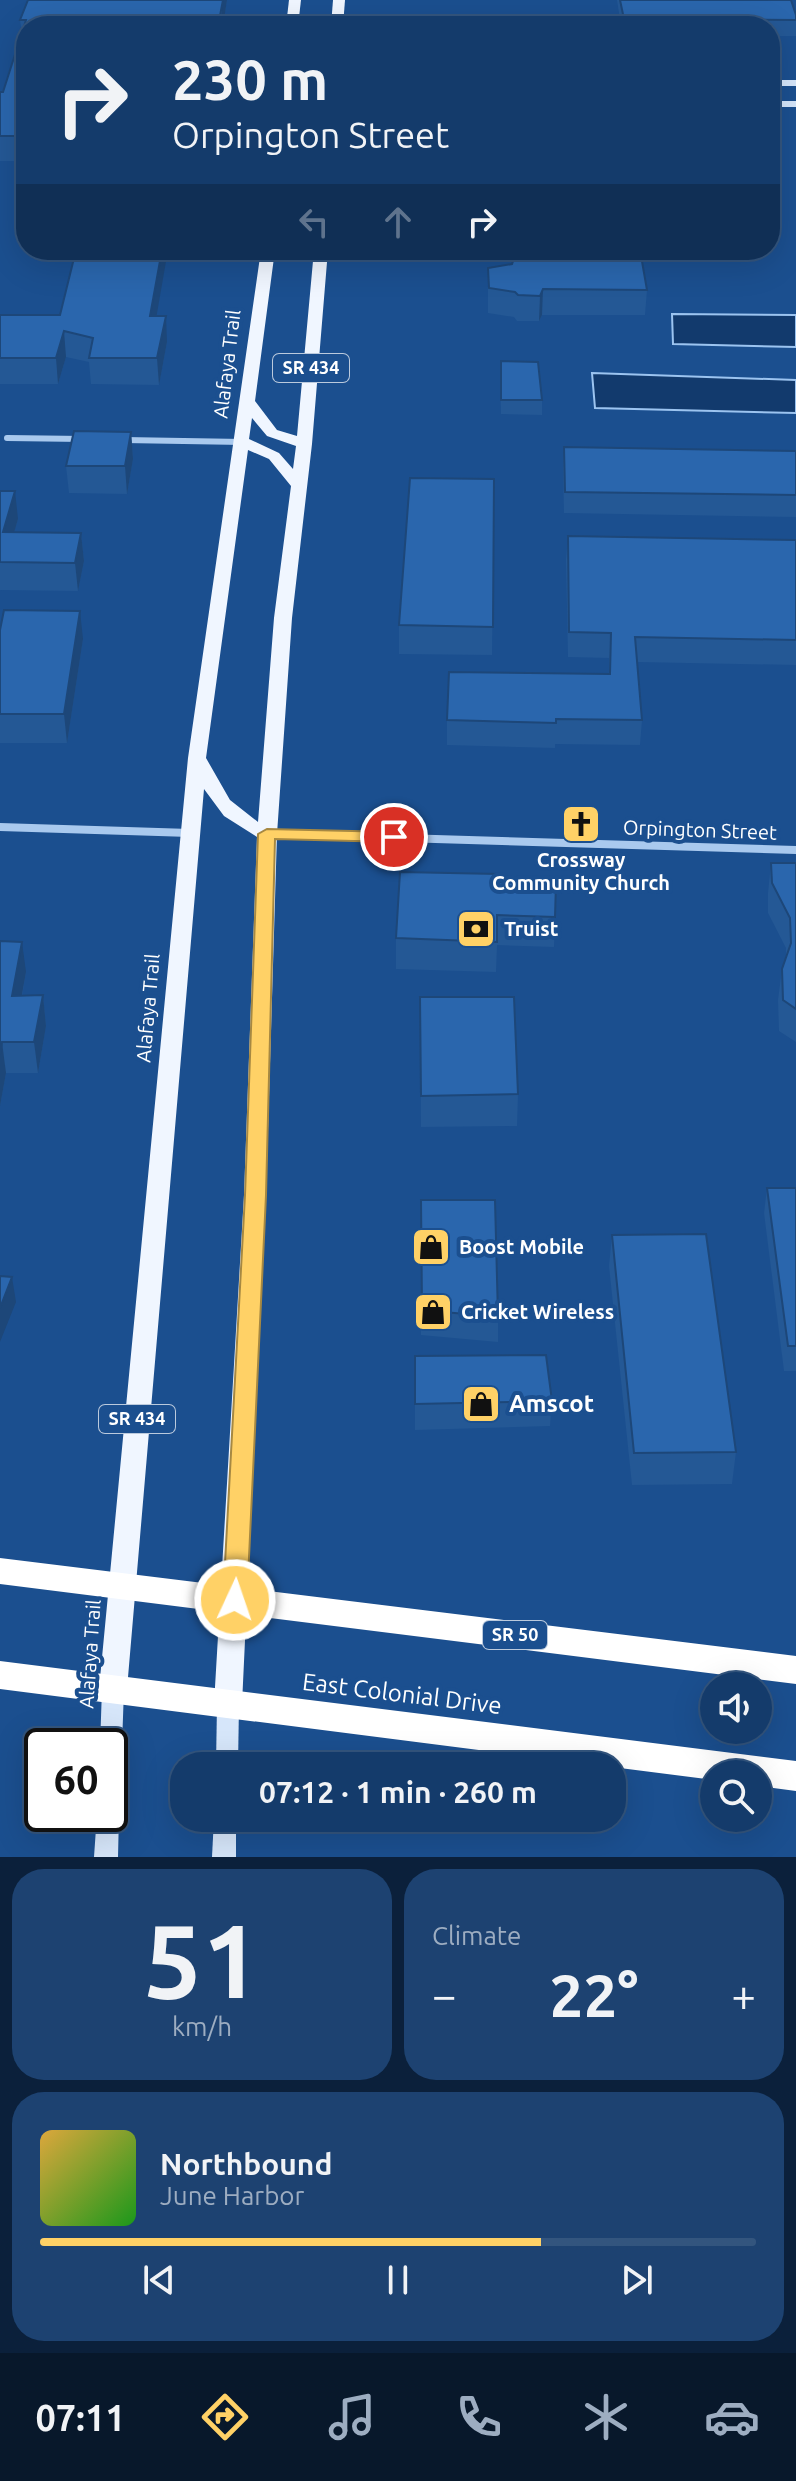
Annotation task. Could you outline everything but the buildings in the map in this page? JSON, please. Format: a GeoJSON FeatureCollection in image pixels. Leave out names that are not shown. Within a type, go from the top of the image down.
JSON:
{"type":"FeatureCollection","features":[{"type":"Feature","properties":{"kind":"highway","name":"SR 50"},"geometry":{"type":"LineString","coordinates":[[0,1571],[796,1670]]}},
{"type":"Feature","properties":{"kind":"highway","name":"East Colonial Drive"},"geometry":{"type":"LineString","coordinates":[[0,1675],[796,1776]]}},
{"type":"Feature","properties":{"kind":"main road","name":"Alafaya Trail"},"geometry":{"type":"LineString","coordinates":[[112,1728],[120,1586],[197,758],[214,617],[244,442],[267,260]]}},
{"type":"Feature","properties":{"kind":"main road","name":"SR 434"},"geometry":{"type":"LineString","coordinates":[[228,1704],[255,1195],[267,834],[283,618],[304,444],[320,260]]}},
{"type":"Feature","properties":{"kind":"main road"},"geometry":{"type":"LineString","coordinates":[[248,403],[272,433],[304,444]]}},
{"type":"Feature","properties":{"kind":"main road"},"geometry":{"type":"LineString","coordinates":[[244,442],[274,456],[299,486]]}},
{"type":"Feature","properties":{"kind":"main road"},"geometry":{"type":"LineString","coordinates":[[197,758],[221,805],[235,818],[267,834]]}},
{"type":"Feature","properties":{"kind":"main road"},"geometry":{"type":"LineString","coordinates":[[227,1752],[228,1704]]}},
{"type":"Feature","properties":{"kind":"main road"},"geometry":{"type":"LineString","coordinates":[[106,1857],[107,1832]]}},
{"type":"Feature","properties":{"kind":"main road"},"geometry":{"type":"LineString","coordinates":[[224,1857],[225,1832]]}},
{"type":"Feature","properties":{"kind":"street"},"geometry":{"type":"LineString","coordinates":[[7,438],[91,439]]}},
{"type":"Feature","properties":{"kind":"street"},"geometry":{"type":"LineString","coordinates":[[121,440],[244,442]]}},
{"type":"Feature","properties":{"kind":"street"},"geometry":{"type":"LineString","coordinates":[[0,827],[190,833]]}},
{"type":"Feature","properties":{"kind":"street","name":"Orpington Street"},"geometry":{"type":"LineString","coordinates":[[267,834],[796,850]]}},
{"type":"Feature","properties":{"kind":"water"},"geometry":{"type":"Polygon","coordinates":[[[672,314],[796,315],[796,347],[673,344],[672,314]]]}},
{"type":"Feature","properties":{"kind":"water"},"geometry":{"type":"Polygon","coordinates":[[[592,373],[796,380],[796,413],[595,408],[592,373]]]}},
{"type":"Feature","properties":{"kind":"place","name":"Crossway Community Church"},"geometry":{"type":"Point","coordinates":[581,824]}},
{"type":"Feature","properties":{"kind":"place","name":"Truist"},"geometry":{"type":"Point","coordinates":[476,929]}},
{"type":"Feature","properties":{"kind":"place","name":"Boost Mobile"},"geometry":{"type":"Point","coordinates":[431,1247]}},
{"type":"Feature","properties":{"kind":"place","name":"Cricket Wireless"},"geometry":{"type":"Point","coordinates":[433,1312]}},
{"type":"Feature","properties":{"kind":"place","name":"Amscot"},"geometry":{"type":"Point","coordinates":[481,1404]}},
{"type":"Feature","properties":{"kind":"route"},"geometry":{"type":"LineString","coordinates":[[235,1600],[255,1195],[267,834],[394,837]]}}]}
